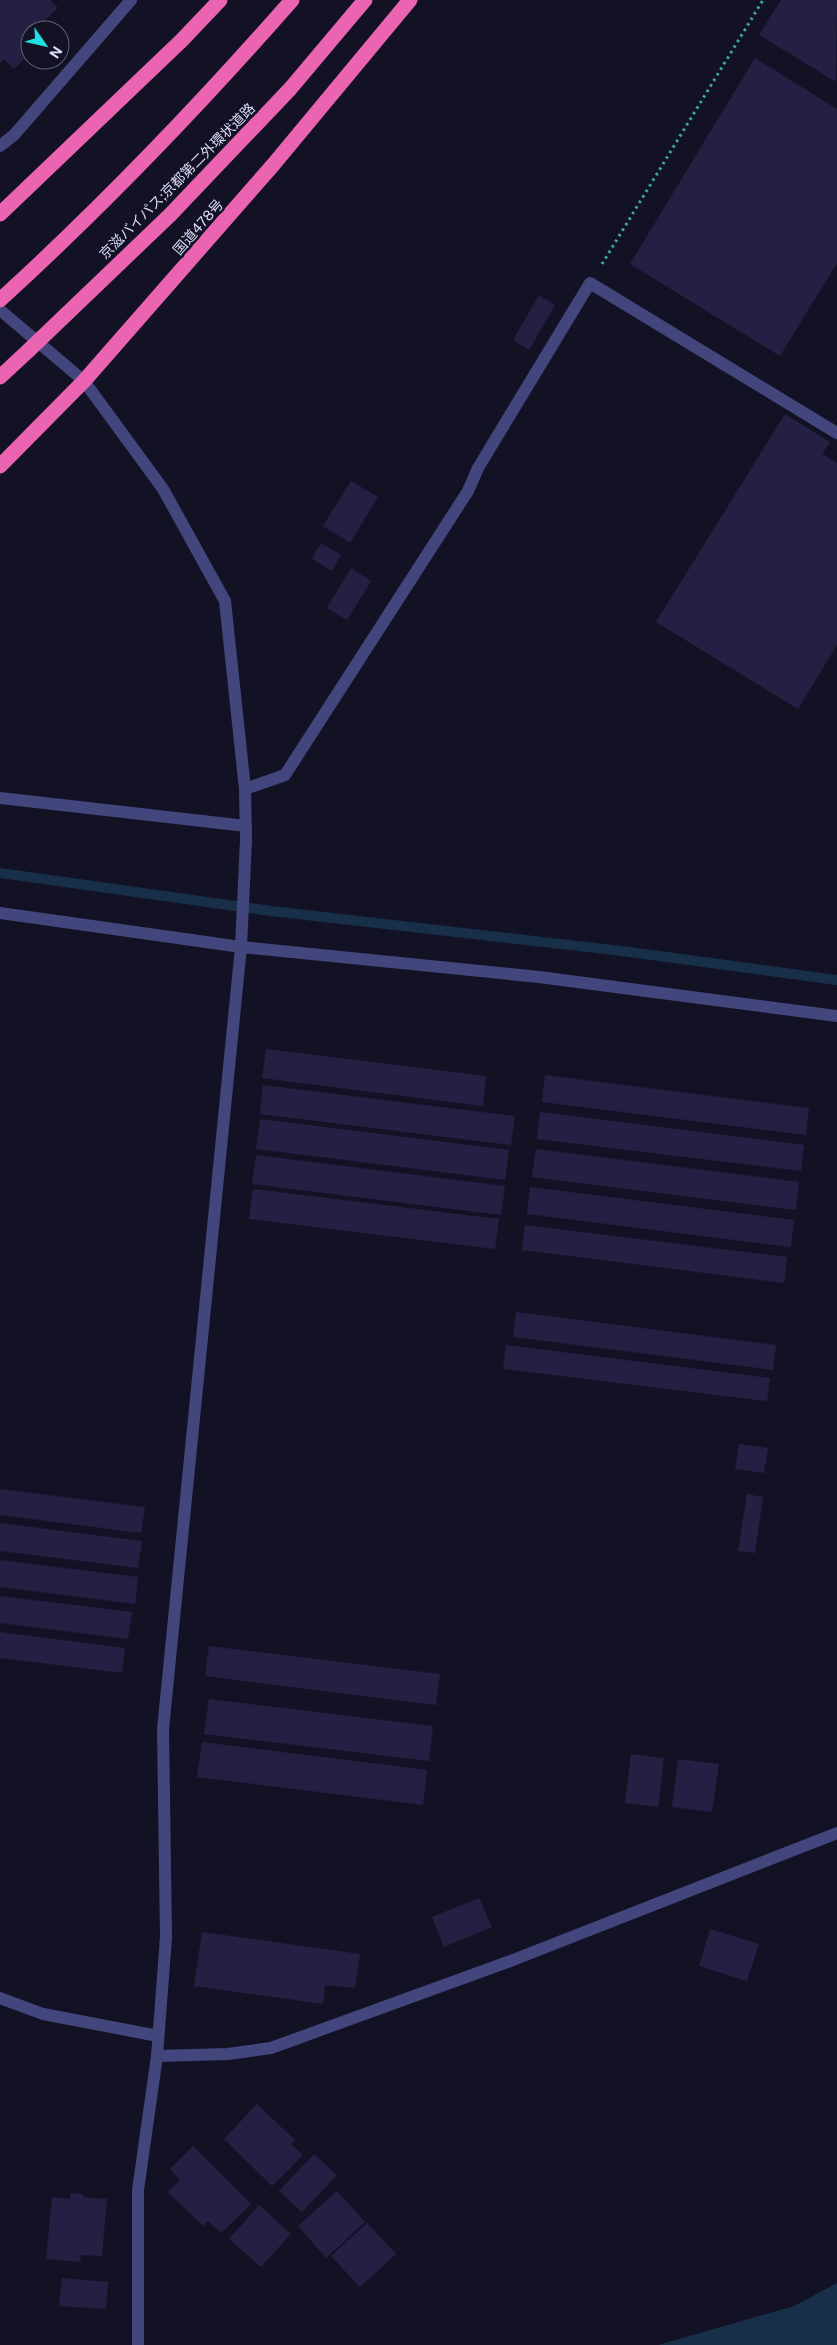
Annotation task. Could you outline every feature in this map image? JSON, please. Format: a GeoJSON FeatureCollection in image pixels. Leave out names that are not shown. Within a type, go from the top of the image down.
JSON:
{"type":"FeatureCollection","features":[{"type":"Feature","properties":{"kind":"highway"},"geometry":{"type":"LineString","coordinates":[[0,214],[175,47],[220,0]]}},
{"type":"Feature","properties":{"kind":"highway"},"geometry":{"type":"LineString","coordinates":[[0,300],[76,231],[245,53],[292,0]]}},
{"type":"Feature","properties":{"kind":"highway","name":"京滋バイパス;京都第二外環状道路"},"geometry":{"type":"LineString","coordinates":[[0,376],[177,208],[290,88],[365,0]]}},
{"type":"Feature","properties":{"kind":"highway","name":"国道478号"},"geometry":{"type":"LineString","coordinates":[[0,466],[84,381],[273,165],[410,0]]}},
{"type":"Feature","properties":{"kind":"street"},"geometry":{"type":"LineString","coordinates":[[0,146],[14,135],[131,0]]}},
{"type":"Feature","properties":{"kind":"street"},"geometry":{"type":"LineString","coordinates":[[245,789],[285,775],[468,491],[478,468],[590,283],[837,433]]}},
{"type":"Feature","properties":{"kind":"street"},"geometry":{"type":"LineString","coordinates":[[0,310],[84,381],[163,489],[225,600],[245,789],[246,840],[241,947],[163,1729],[166,1937],[157,2056],[138,2190],[136,2345]]}},
{"type":"Feature","properties":{"kind":"street"},"geometry":{"type":"LineString","coordinates":[[0,798],[246,826]]}},
{"type":"Feature","properties":{"kind":"street"},"geometry":{"type":"LineString","coordinates":[[0,914],[241,947],[539,977],[837,1016]]}},
{"type":"Feature","properties":{"kind":"street"},"geometry":{"type":"LineString","coordinates":[[157,2056],[228,2054],[271,2048],[514,1960],[837,1833]]}},
{"type":"Feature","properties":{"kind":"street"},"geometry":{"type":"LineString","coordinates":[[0,1998],[43,2014],[158,2036]]}},
{"type":"Feature","properties":{"kind":"path"},"geometry":{"type":"LineString","coordinates":[[590,283],[763,0]]}},
{"type":"Feature","properties":{"kind":"water"},"geometry":{"type":"Polygon","coordinates":[[[837,2283],[837,2345],[658,2345],[794,2306],[837,2283]]]}},
{"type":"Feature","properties":{"kind":"building"},"geometry":{"type":"Polygon","coordinates":[[[0,0],[50,0],[58,8],[45,20],[20,20],[20,63],[14,69],[4,59],[0,63],[0,0]]]}},
{"type":"Feature","properties":{"kind":"building"},"geometry":{"type":"Polygon","coordinates":[[[781,0],[837,0],[836,82],[759,35],[781,0]]]}},
{"type":"Feature","properties":{"kind":"building"},"geometry":{"type":"Polygon","coordinates":[[[755,58],[837,109],[837,263],[780,356],[630,264],[755,58]]]}},
{"type":"Feature","properties":{"kind":"building"},"geometry":{"type":"Polygon","coordinates":[[[539,295],[555,305],[529,350],[513,340],[539,295]]]}},
{"type":"Feature","properties":{"kind":"building"},"geometry":{"type":"Polygon","coordinates":[[[785,414],[830,442],[822,454],[837,463],[837,645],[798,709],[656,622],[785,414]]]}},
{"type":"Feature","properties":{"kind":"building"},"geometry":{"type":"Polygon","coordinates":[[[351,481],[378,497],[350,543],[323,526],[351,481]]]}},
{"type":"Feature","properties":{"kind":"building"},"geometry":{"type":"Polygon","coordinates":[[[321,543],[341,555],[332,571],[312,559],[321,543]]]}},
{"type":"Feature","properties":{"kind":"building"},"geometry":{"type":"Polygon","coordinates":[[[351,568],[371,581],[347,620],[327,608],[351,568]]]}},
{"type":"Feature","properties":{"kind":"building"},"geometry":{"type":"Polygon","coordinates":[[[266,1049],[486,1076],[483,1106],[262,1078],[266,1049]]]}},
{"type":"Feature","properties":{"kind":"building"},"geometry":{"type":"Polygon","coordinates":[[[545,1075],[809,1108],[806,1135],[542,1102],[545,1075]]]}},
{"type":"Feature","properties":{"kind":"building"},"geometry":{"type":"Polygon","coordinates":[[[263,1085],[515,1116],[511,1145],[260,1114],[263,1085]]]}},
{"type":"Feature","properties":{"kind":"building"},"geometry":{"type":"Polygon","coordinates":[[[540,1112],[804,1145],[801,1171],[537,1139],[540,1112]]]}},
{"type":"Feature","properties":{"kind":"building"},"geometry":{"type":"Polygon","coordinates":[[[260,1119],[509,1150],[505,1180],[256,1149],[260,1119]]]}},
{"type":"Feature","properties":{"kind":"building"},"geometry":{"type":"Polygon","coordinates":[[[536,1149],[799,1182],[796,1210],[532,1177],[536,1149]]]}},
{"type":"Feature","properties":{"kind":"building"},"geometry":{"type":"Polygon","coordinates":[[[256,1155],[505,1186],[501,1215],[252,1184],[256,1155]]]}},
{"type":"Feature","properties":{"kind":"building"},"geometry":{"type":"Polygon","coordinates":[[[530,1187],[794,1220],[791,1247],[527,1214],[530,1187]]]}},
{"type":"Feature","properties":{"kind":"building"},"geometry":{"type":"Polygon","coordinates":[[[253,1189],[499,1219],[495,1249],[249,1219],[253,1189]]]}},
{"type":"Feature","properties":{"kind":"building"},"geometry":{"type":"Polygon","coordinates":[[[525,1225],[787,1257],[784,1283],[522,1250],[525,1225]]]}},
{"type":"Feature","properties":{"kind":"building"},"geometry":{"type":"Polygon","coordinates":[[[516,1312],[776,1345],[773,1370],[513,1337],[516,1312]]]}},
{"type":"Feature","properties":{"kind":"building"},"geometry":{"type":"Polygon","coordinates":[[[506,1345],[770,1378],[767,1401],[503,1369],[506,1345]]]}},
{"type":"Feature","properties":{"kind":"building"},"geometry":{"type":"Polygon","coordinates":[[[739,1444],[768,1448],[764,1473],[735,1469],[739,1444]]]}},
{"type":"Feature","properties":{"kind":"building"},"geometry":{"type":"Polygon","coordinates":[[[0,1489],[145,1507],[141,1533],[0,1515],[0,1489]]]}},
{"type":"Feature","properties":{"kind":"building"},"geometry":{"type":"Polygon","coordinates":[[[747,1494],[763,1497],[755,1553],[738,1551],[747,1494]]]}},
{"type":"Feature","properties":{"kind":"building"},"geometry":{"type":"Polygon","coordinates":[[[0,1523],[142,1541],[138,1568],[0,1551],[0,1523]]]}},
{"type":"Feature","properties":{"kind":"building"},"geometry":{"type":"Polygon","coordinates":[[[0,1560],[138,1577],[135,1604],[0,1587],[0,1560]]]}},
{"type":"Feature","properties":{"kind":"building"},"geometry":{"type":"Polygon","coordinates":[[[0,1596],[132,1612],[128,1639],[0,1623],[0,1596]]]}},
{"type":"Feature","properties":{"kind":"building"},"geometry":{"type":"Polygon","coordinates":[[[0,1632],[125,1648],[122,1673],[0,1658],[0,1632]]]}},
{"type":"Feature","properties":{"kind":"building"},"geometry":{"type":"Polygon","coordinates":[[[209,1646],[440,1674],[436,1705],[205,1676],[209,1646]]]}},
{"type":"Feature","properties":{"kind":"building"},"geometry":{"type":"Polygon","coordinates":[[[209,1699],[433,1726],[429,1761],[204,1734],[209,1699]]]}},
{"type":"Feature","properties":{"kind":"building"},"geometry":{"type":"Polygon","coordinates":[[[202,1742],[427,1770],[423,1805],[197,1777],[202,1742]]]}},
{"type":"Feature","properties":{"kind":"building"},"geometry":{"type":"Polygon","coordinates":[[[631,1754],[664,1758],[658,1807],[625,1803],[631,1754]]]}},
{"type":"Feature","properties":{"kind":"building"},"geometry":{"type":"Polygon","coordinates":[[[678,1759],[719,1764],[712,1812],[672,1807],[678,1759]]]}},
{"type":"Feature","properties":{"kind":"building"},"geometry":{"type":"Polygon","coordinates":[[[479,1898],[492,1927],[444,1947],[432,1917],[479,1898]]]}},
{"type":"Feature","properties":{"kind":"building"},"geometry":{"type":"Polygon","coordinates":[[[710,1929],[759,1944],[747,1981],[699,1966],[710,1929]]]}},
{"type":"Feature","properties":{"kind":"building"},"geometry":{"type":"Polygon","coordinates":[[[202,1932],[360,1954],[355,1988],[325,1985],[323,2004],[194,1986],[202,1932]]]}},
{"type":"Feature","properties":{"kind":"building"},"geometry":{"type":"Polygon","coordinates":[[[257,2104],[295,2140],[291,2144],[303,2155],[272,2186],[224,2139],[257,2104]]]}},
{"type":"Feature","properties":{"kind":"building"},"geometry":{"type":"Polygon","coordinates":[[[193,2146],[251,2204],[221,2233],[208,2221],[203,2226],[168,2192],[180,2180],[170,2169],[193,2146]]]}},
{"type":"Feature","properties":{"kind":"building"},"geometry":{"type":"Polygon","coordinates":[[[314,2154],[337,2175],[302,2212],[279,2191],[314,2154]]]}},
{"type":"Feature","properties":{"kind":"building"},"geometry":{"type":"Polygon","coordinates":[[[337,2191],[365,2222],[326,2258],[298,2226],[337,2191]]]}},
{"type":"Feature","properties":{"kind":"building"},"geometry":{"type":"Polygon","coordinates":[[[70,2193],[83,2194],[83,2197],[107,2199],[102,2256],[81,2255],[80,2262],[46,2259],[52,2197],[70,2199],[70,2193]]]}},
{"type":"Feature","properties":{"kind":"building"},"geometry":{"type":"Polygon","coordinates":[[[259,2205],[291,2234],[261,2267],[229,2239],[259,2205]]]}},
{"type":"Feature","properties":{"kind":"building"},"geometry":{"type":"Polygon","coordinates":[[[367,2223],[396,2254],[360,2287],[331,2256],[367,2223]]]}},
{"type":"Feature","properties":{"kind":"building"},"geometry":{"type":"Polygon","coordinates":[[[62,2278],[108,2282],[106,2309],[59,2306],[62,2278]]]}},
{"type":"Feature","properties":{"kind":"waterway"},"geometry":{"type":"LineString","coordinates":[[0,873],[271,911],[622,951],[837,980]]}}]}
